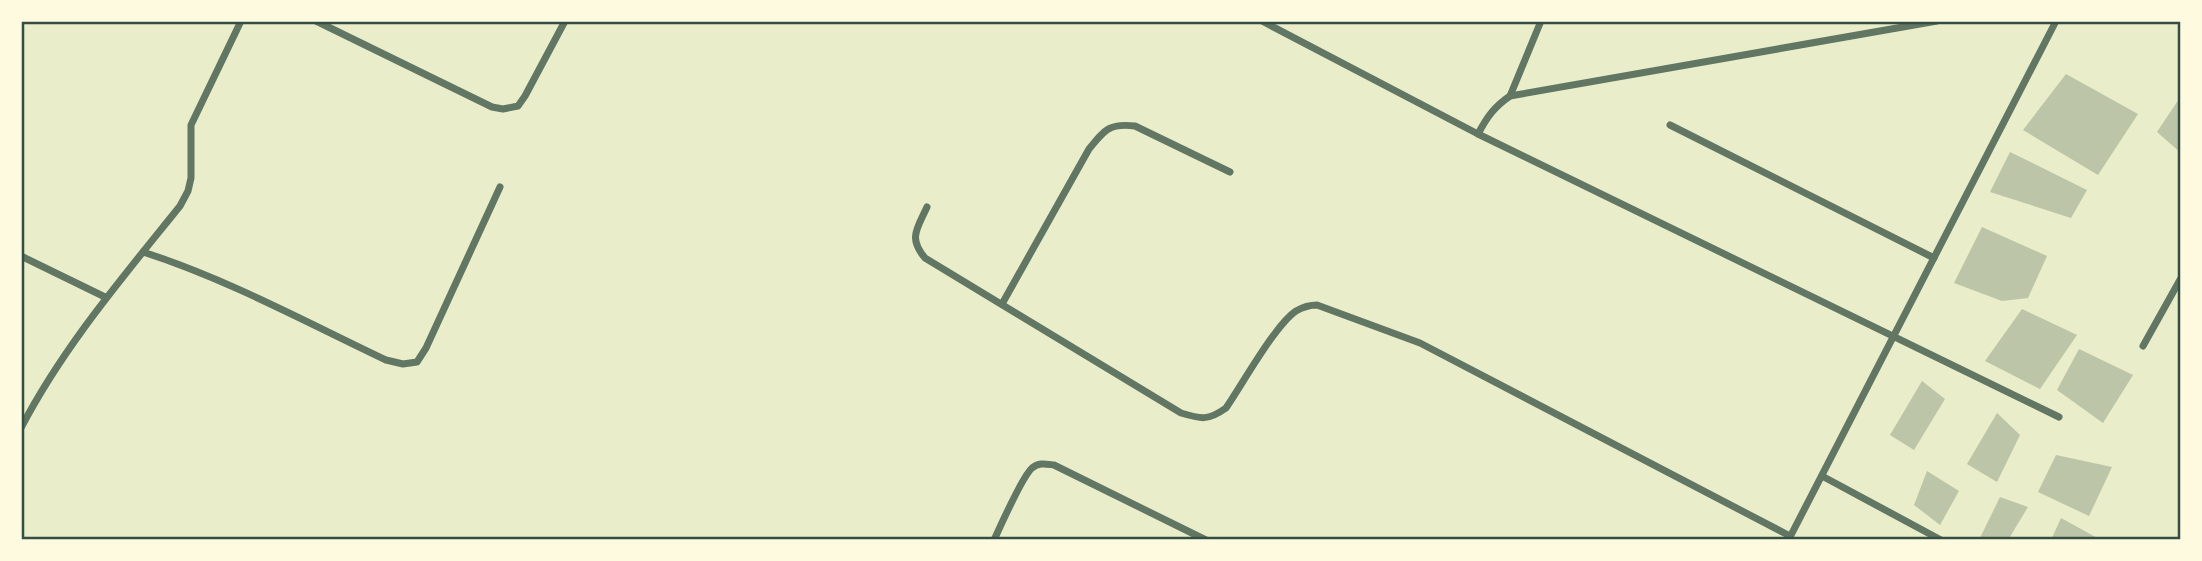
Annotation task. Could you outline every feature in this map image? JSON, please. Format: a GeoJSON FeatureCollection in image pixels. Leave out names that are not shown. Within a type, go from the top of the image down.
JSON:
{"type":"FeatureCollection","features":[{"type":"Feature","properties":{"kind":"street"},"geometry":{"type":"LineString","coordinates":[[21,428],[30,410],[105,298],[180,206],[191,178],[191,125],[241,21]]}},
{"type":"Feature","properties":{"kind":"street"},"geometry":{"type":"LineString","coordinates":[[316,21],[492,107],[503,109],[518,106],[565,21]]}},
{"type":"Feature","properties":{"kind":"street"},"geometry":{"type":"LineString","coordinates":[[1262,21],[1478,134],[2059,417]]}},
{"type":"Feature","properties":{"kind":"street"},"geometry":{"type":"LineString","coordinates":[[1510,96],[1541,21]]}},
{"type":"Feature","properties":{"kind":"street"},"geometry":{"type":"LineString","coordinates":[[1478,134],[1488,115],[1510,96],[1937,21]]}},
{"type":"Feature","properties":{"kind":"street"},"geometry":{"type":"LineString","coordinates":[[927,207],[916,232],[916,248],[925,258],[1181,413],[1201,418],[1213,417],[1226,408],[1280,326],[1295,311],[1317,305],[1420,343],[1789,538],[2056,21]]}},
{"type":"Feature","properties":{"kind":"street"},"geometry":{"type":"LineString","coordinates":[[1002,304],[1089,149],[1108,127],[1119,124],[1135,126],[1230,172]]}},
{"type":"Feature","properties":{"kind":"street"},"geometry":{"type":"LineString","coordinates":[[1670,125],[1934,258]]}},
{"type":"Feature","properties":{"kind":"street"},"geometry":{"type":"LineString","coordinates":[[143,252],[180,263],[386,360],[403,364],[417,362],[426,348],[500,187]]}},
{"type":"Feature","properties":{"kind":"street"},"geometry":{"type":"LineString","coordinates":[[21,256],[105,298]]}},
{"type":"Feature","properties":{"kind":"street"},"geometry":{"type":"LineString","coordinates":[[2143,346],[2181,278]]}},
{"type":"Feature","properties":{"kind":"street"},"geometry":{"type":"LineString","coordinates":[[21,405],[30,410]]}},
{"type":"Feature","properties":{"kind":"street"},"geometry":{"type":"LineString","coordinates":[[994,540],[1025,478],[1032,468],[1043,463],[1054,465],[1206,540]]}},
{"type":"Feature","properties":{"kind":"street"},"geometry":{"type":"LineString","coordinates":[[1822,476],[1941,540]]}},
{"type":"Feature","properties":{"kind":"building"},"geometry":{"type":"Polygon","coordinates":[[[2066,74],[2138,114],[2098,175],[2023,130],[2066,74]]]}},
{"type":"Feature","properties":{"kind":"building"},"geometry":{"type":"Polygon","coordinates":[[[2181,96],[2181,153],[2157,132],[2181,96]]]}},
{"type":"Feature","properties":{"kind":"building"},"geometry":{"type":"Polygon","coordinates":[[[2010,152],[2087,190],[2071,218],[1990,192],[2010,152]]]}},
{"type":"Feature","properties":{"kind":"building"},"geometry":{"type":"Polygon","coordinates":[[[1982,227],[2047,256],[2028,298],[2002,301],[1954,283],[1982,227]]]}},
{"type":"Feature","properties":{"kind":"building"},"geometry":{"type":"Polygon","coordinates":[[[2022,309],[2077,335],[2040,389],[1985,361],[2022,309]]]}},
{"type":"Feature","properties":{"kind":"building"},"geometry":{"type":"Polygon","coordinates":[[[2079,349],[2133,375],[2103,423],[2057,390],[2079,349]]]}},
{"type":"Feature","properties":{"kind":"building"},"geometry":{"type":"Polygon","coordinates":[[[1922,381],[1945,399],[1914,450],[1890,435],[1922,381]]]}},
{"type":"Feature","properties":{"kind":"building"},"geometry":{"type":"Polygon","coordinates":[[[1997,413],[2020,435],[1997,482],[1967,464],[1997,413]]]}},
{"type":"Feature","properties":{"kind":"building"},"geometry":{"type":"Polygon","coordinates":[[[2056,455],[2112,467],[2089,516],[2038,492],[2056,455]]]}},
{"type":"Feature","properties":{"kind":"building"},"geometry":{"type":"Polygon","coordinates":[[[1927,471],[1959,491],[1940,525],[1914,505],[1927,471]]]}},
{"type":"Feature","properties":{"kind":"building"},"geometry":{"type":"Polygon","coordinates":[[[2000,497],[2028,507],[2008,540],[1979,540],[2000,497]]]}},
{"type":"Feature","properties":{"kind":"building"},"geometry":{"type":"Polygon","coordinates":[[[2061,518],[2101,540],[2051,540],[2061,518]]]}}]}
